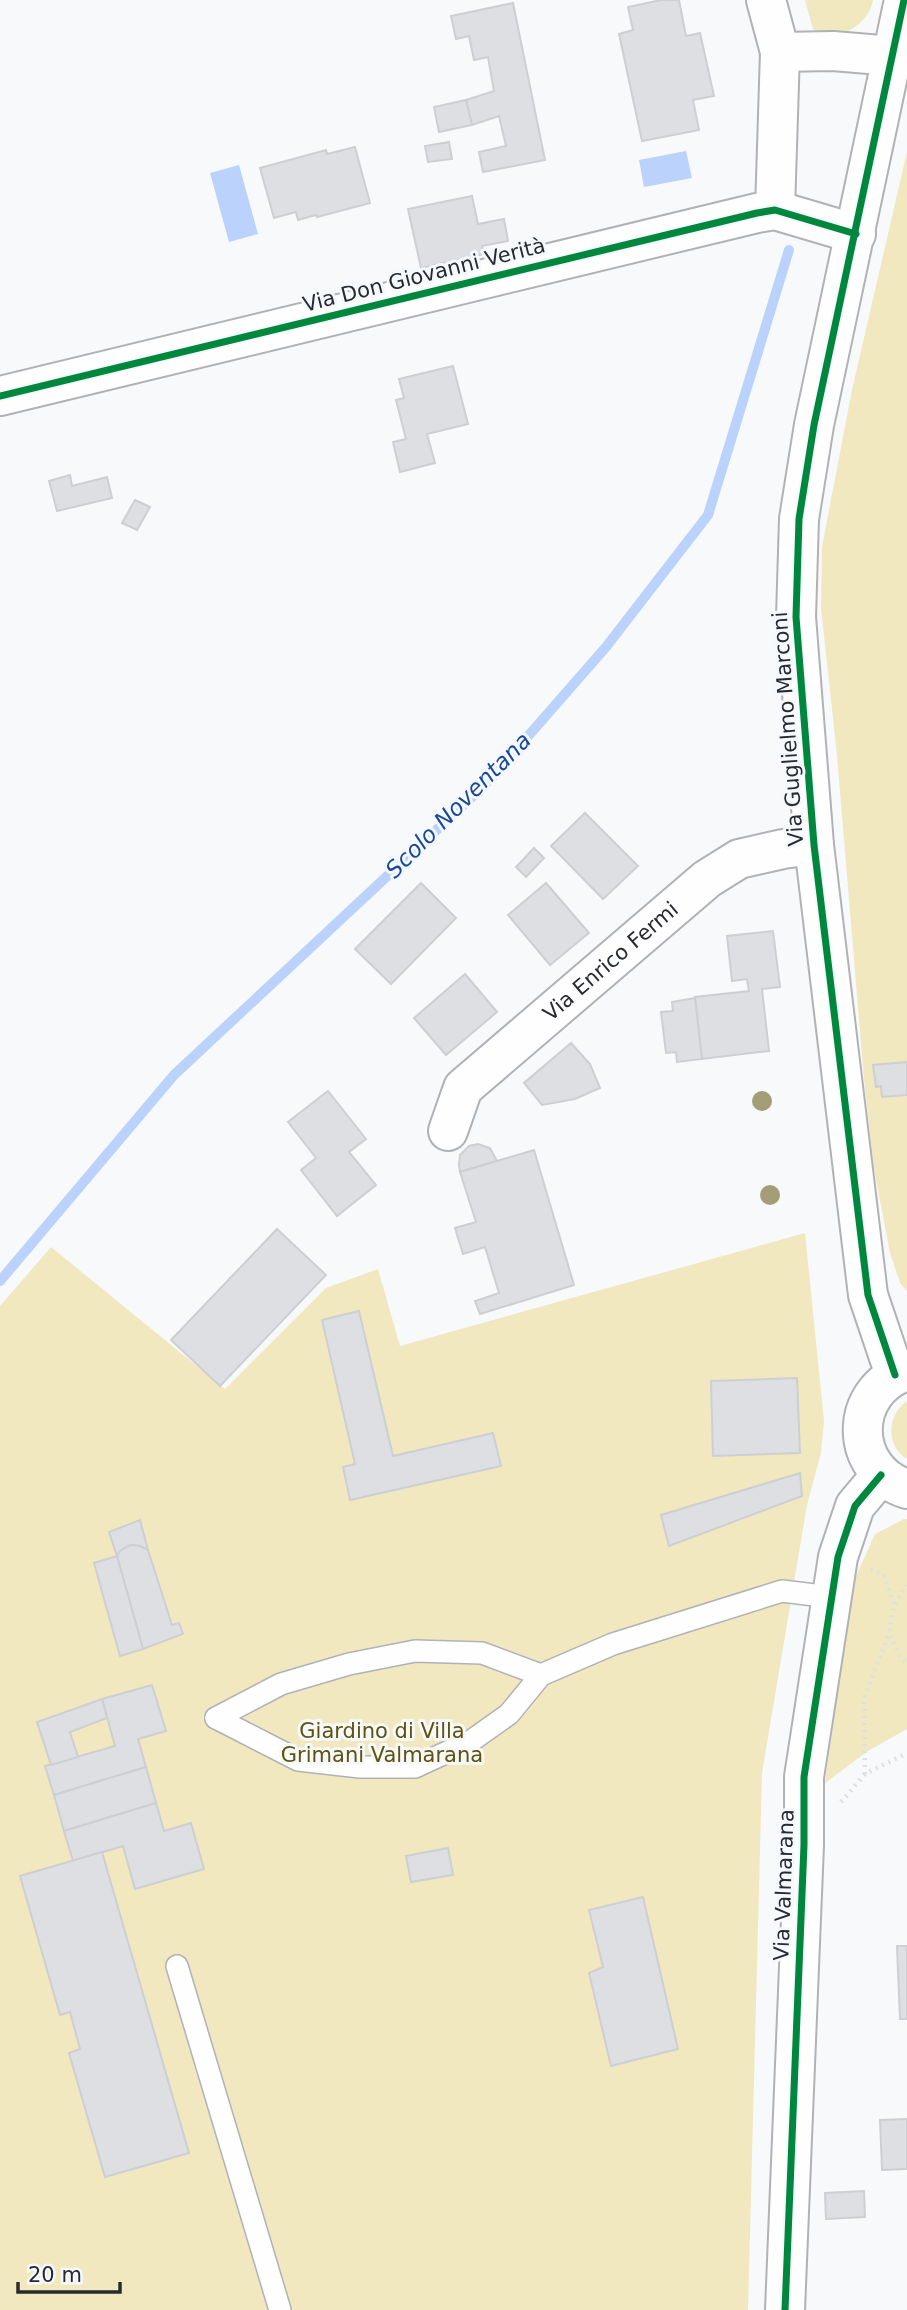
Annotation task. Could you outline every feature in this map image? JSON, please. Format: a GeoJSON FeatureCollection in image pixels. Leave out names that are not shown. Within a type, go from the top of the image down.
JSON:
{"type":"FeatureCollection","features":[{"type":"Feature","properties":{"kind":"street"},"geometry":{"type":"LineString","coordinates":[[766,0],[780,52],[775,210]]}},
{"type":"Feature","properties":{"kind":"street","name":"Via Guglielmo Marconi"},"geometry":{"type":"LineString","coordinates":[[901,1373],[868,1295],[814,845],[796,617],[800,519],[814,425],[904,0]]}},
{"type":"Feature","properties":{"kind":"street"},"geometry":{"type":"LineString","coordinates":[[780,52],[833,51],[893,56]]}},
{"type":"Feature","properties":{"kind":"street","name":"Via Don Giovanni Verità"},"geometry":{"type":"LineString","coordinates":[[0,396],[757,213],[775,210],[856,234]]}},
{"type":"Feature","properties":{"kind":"street","name":"Via Enrico Fermi"},"geometry":{"type":"LineString","coordinates":[[448,1130],[463,1088],[707,879],[739,859],[814,845]]}},
{"type":"Feature","properties":{"kind":"street"},"geometry":{"type":"LineString","coordinates":[[894,1482],[867,1456],[862,1433],[865,1410],[876,1390],[901,1373]]}},
{"type":"Feature","properties":{"kind":"street","name":"Via Valmarana"},"geometry":{"type":"LineString","coordinates":[[785,2310],[804,1845],[804,1777],[838,1557],[855,1506],[894,1482]]}},
{"type":"Feature","properties":{"kind":"lane"},"geometry":{"type":"LineString","coordinates":[[541,1675],[482,1653],[415,1651],[349,1664],[281,1684],[216,1718],[298,1760],[360,1767],[415,1767],[471,1741],[509,1714],[541,1675],[613,1644],[782,1591],[831,1597]]}},
{"type":"Feature","properties":{"kind":"lane"},"geometry":{"type":"LineString","coordinates":[[177,1966],[280,2310]]}},
{"type":"Feature","properties":{"kind":"path"},"geometry":{"type":"LineString","coordinates":[[864,1565],[884,1576],[894,1605]]}},
{"type":"Feature","properties":{"kind":"path"},"geometry":{"type":"LineString","coordinates":[[865,1774],[864,1698],[890,1634],[894,1605],[907,1585]]}},
{"type":"Feature","properties":{"kind":"path"},"geometry":{"type":"LineString","coordinates":[[890,1634],[902,1659],[907,1663]]}},
{"type":"Feature","properties":{"kind":"path"},"geometry":{"type":"LineString","coordinates":[[804,1845],[865,1774],[907,1753]]}},
{"type":"Feature","properties":{"kind":"green space"},"geometry":{"type":"Polygon","coordinates":[[[805,0],[873,0],[868,13],[858,25],[845,32],[826,34],[813,29],[805,0]]]}},
{"type":"Feature","properties":{"kind":"green space"},"geometry":{"type":"Polygon","coordinates":[[[907,152],[907,1291],[900,1283],[890,1253],[874,1169],[837,755],[821,608],[822,547],[852,390],[907,152]]]}},
{"type":"Feature","properties":{"kind":"green space","name":"Giardino di Villa Grimani Valmarana"},"geometry":{"type":"Polygon","coordinates":[[[805,1233],[824,1421],[821,1453],[807,1505],[762,1773],[748,2310],[0,2310],[0,1306],[51,1247],[225,1389],[326,1288],[378,1269],[400,1346],[805,1233]]]}},
{"type":"Feature","properties":{"kind":"green space"},"geometry":{"type":"Polygon","coordinates":[[[907,1401],[907,1459],[895,1446],[891,1430],[895,1414],[907,1401]]]}},
{"type":"Feature","properties":{"kind":"green space"},"geometry":{"type":"Polygon","coordinates":[[[907,1519],[907,1729],[868,1751],[825,1783],[852,1585],[875,1534],[907,1519]]]}},
{"type":"Feature","properties":{"kind":"water"},"geometry":{"type":"Polygon","coordinates":[[[686,151],[692,178],[644,187],[639,160],[686,151]]]}},
{"type":"Feature","properties":{"kind":"water"},"geometry":{"type":"Polygon","coordinates":[[[239,165],[258,234],[229,242],[210,173],[239,165]]]}},
{"type":"Feature","properties":{"kind":"building"},"geometry":{"type":"Polygon","coordinates":[[[661,0],[679,0],[686,36],[700,33],[714,96],[693,100],[699,130],[642,141],[619,34],[633,30],[628,7],[661,0]]]}},
{"type":"Feature","properties":{"kind":"building"},"geometry":{"type":"Polygon","coordinates":[[[513,3],[545,160],[483,172],[479,152],[506,146],[499,116],[472,125],[466,100],[494,91],[488,57],[474,60],[469,36],[456,39],[451,16],[513,3]]]}},
{"type":"Feature","properties":{"kind":"building"},"geometry":{"type":"Polygon","coordinates":[[[466,100],[472,125],[439,132],[434,107],[466,100]]]}},
{"type":"Feature","properties":{"kind":"building"},"geometry":{"type":"Polygon","coordinates":[[[449,142],[452,159],[428,162],[425,146],[449,142]]]}},
{"type":"Feature","properties":{"kind":"building"},"geometry":{"type":"Polygon","coordinates":[[[355,147],[370,203],[298,220],[296,212],[274,218],[260,168],[326,150],[327,154],[355,147]]]}},
{"type":"Feature","properties":{"kind":"building"},"geometry":{"type":"Polygon","coordinates":[[[472,196],[478,224],[504,219],[508,241],[482,246],[484,254],[421,268],[408,209],[472,196]]]}},
{"type":"Feature","properties":{"kind":"building"},"geometry":{"type":"Polygon","coordinates":[[[453,366],[468,424],[427,434],[435,463],[400,472],[393,442],[406,439],[396,400],[404,398],[399,379],[453,366]]]}},
{"type":"Feature","properties":{"kind":"building"},"geometry":{"type":"Polygon","coordinates":[[[70,475],[72,486],[107,477],[112,498],[57,511],[49,481],[70,475]]]}},
{"type":"Feature","properties":{"kind":"building"},"geometry":{"type":"Polygon","coordinates":[[[135,500],[150,507],[137,530],[122,523],[135,500]]]}},
{"type":"Feature","properties":{"kind":"building"},"geometry":{"type":"Polygon","coordinates":[[[585,813],[638,866],[603,899],[551,846],[585,813]]]}},
{"type":"Feature","properties":{"kind":"building"},"geometry":{"type":"Polygon","coordinates":[[[534,848],[544,858],[526,877],[516,867],[534,848]]]}},
{"type":"Feature","properties":{"kind":"building"},"geometry":{"type":"Polygon","coordinates":[[[421,883],[456,918],[391,984],[355,949],[421,883]]]}},
{"type":"Feature","properties":{"kind":"building"},"geometry":{"type":"Polygon","coordinates":[[[546,883],[589,933],[550,965],[508,915],[546,883]]]}},
{"type":"Feature","properties":{"kind":"building"},"geometry":{"type":"Polygon","coordinates":[[[773,931],[780,987],[762,989],[769,1051],[702,1059],[695,997],[749,991],[747,979],[732,981],[727,936],[773,931]]]}},
{"type":"Feature","properties":{"kind":"building"},"geometry":{"type":"Polygon","coordinates":[[[465,974],[497,1012],[446,1055],[414,1018],[465,974]]]}},
{"type":"Feature","properties":{"kind":"building"},"geometry":{"type":"Polygon","coordinates":[[[695,998],[702,1059],[677,1062],[676,1052],[666,1053],[661,1012],[673,1011],[672,1002],[695,998]]]}},
{"type":"Feature","properties":{"kind":"building"},"geometry":{"type":"Polygon","coordinates":[[[571,1043],[590,1064],[600,1088],[575,1099],[542,1105],[524,1083],[571,1043]]]}},
{"type":"Feature","properties":{"kind":"building"},"geometry":{"type":"Polygon","coordinates":[[[907,1062],[907,1095],[882,1097],[881,1086],[876,1087],[873,1065],[907,1062]]]}},
{"type":"Feature","properties":{"kind":"building"},"geometry":{"type":"Polygon","coordinates":[[[328,1091],[366,1139],[349,1152],[376,1185],[337,1216],[301,1170],[316,1158],[288,1122],[328,1091]]]}},
{"type":"Feature","properties":{"kind":"building"},"geometry":{"type":"Polygon","coordinates":[[[478,1144],[490,1148],[497,1161],[460,1172],[460,1155],[469,1146],[478,1144]]]}},
{"type":"Feature","properties":{"kind":"building"},"geometry":{"type":"Polygon","coordinates":[[[534,1150],[574,1285],[480,1314],[475,1301],[499,1293],[485,1247],[463,1254],[455,1228],[476,1222],[460,1172],[534,1150]]]}},
{"type":"Feature","properties":{"kind":"building"},"geometry":{"type":"Polygon","coordinates":[[[277,1229],[326,1275],[220,1386],[171,1340],[277,1229]]]}},
{"type":"Feature","properties":{"kind":"building"},"geometry":{"type":"Polygon","coordinates":[[[359,1311],[393,1456],[493,1433],[501,1466],[350,1500],[343,1467],[355,1464],[322,1320],[359,1311]]]}},
{"type":"Feature","properties":{"kind":"building"},"geometry":{"type":"Polygon","coordinates":[[[797,1378],[800,1453],[713,1456],[711,1381],[797,1378]]]}},
{"type":"Feature","properties":{"kind":"building"},"geometry":{"type":"Polygon","coordinates":[[[800,1473],[802,1496],[669,1546],[661,1515],[800,1473]]]}},
{"type":"Feature","properties":{"kind":"building"},"geometry":{"type":"Polygon","coordinates":[[[140,1520],[148,1550],[131,1545],[121,1550],[117,1556],[109,1532],[140,1520]]]}},
{"type":"Feature","properties":{"kind":"building"},"geometry":{"type":"Polygon","coordinates":[[[131,1545],[148,1550],[172,1625],[179,1623],[183,1634],[143,1649],[117,1556],[121,1550],[131,1545]]]}},
{"type":"Feature","properties":{"kind":"building"},"geometry":{"type":"Polygon","coordinates":[[[117,1556],[143,1649],[120,1656],[94,1563],[117,1556]]]}},
{"type":"Feature","properties":{"kind":"building"},"geometry":{"type":"Polygon","coordinates":[[[152,1685],[166,1731],[138,1739],[146,1767],[54,1795],[45,1766],[115,1746],[102,1699],[152,1685]]]}},
{"type":"Feature","properties":{"kind":"building"},"geometry":{"type":"Polygon","coordinates":[[[102,1699],[107,1718],[70,1732],[78,1757],[51,1765],[37,1722],[102,1699]]]}},
{"type":"Feature","properties":{"kind":"building"},"geometry":{"type":"Polygon","coordinates":[[[146,1767],[156,1803],[64,1831],[54,1795],[146,1767]]]}},
{"type":"Feature","properties":{"kind":"building"},"geometry":{"type":"Polygon","coordinates":[[[156,1803],[164,1831],[191,1823],[204,1869],[135,1889],[123,1846],[73,1861],[64,1831],[156,1803]]]}},
{"type":"Feature","properties":{"kind":"building"},"geometry":{"type":"Polygon","coordinates":[[[448,1848],[453,1875],[411,1882],[406,1856],[448,1848]]]}},
{"type":"Feature","properties":{"kind":"building"},"geometry":{"type":"Polygon","coordinates":[[[102,1852],[189,2153],[105,2177],[69,2053],[80,2049],[70,2012],[60,2015],[20,1876],[102,1852]]]}},
{"type":"Feature","properties":{"kind":"building"},"geometry":{"type":"Polygon","coordinates":[[[643,1897],[678,2049],[611,2066],[589,1973],[603,1967],[589,1910],[643,1897]]]}},
{"type":"Feature","properties":{"kind":"building"},"geometry":{"type":"Polygon","coordinates":[[[897,1946],[907,1946],[907,2019],[900,2019],[897,1946]]]}},
{"type":"Feature","properties":{"kind":"building"},"geometry":{"type":"Polygon","coordinates":[[[907,2119],[907,2169],[882,2170],[880,2120],[907,2119]]]}},
{"type":"Feature","properties":{"kind":"building"},"geometry":{"type":"Polygon","coordinates":[[[864,2191],[865,2217],[826,2219],[825,2193],[864,2191]]]}},
{"type":"Feature","properties":{"kind":"waterway","name":"Scolo Noventana"},"geometry":{"type":"LineString","coordinates":[[0,1281],[174,1075],[488,782],[606,647],[708,515],[789,250]]}},
{"type":"Feature","properties":{"kind":"cycle path"},"geometry":{"type":"LineString","coordinates":[[895,1375],[868,1295],[814,845],[796,617],[799,519],[814,425],[904,0]]}},
{"type":"Feature","properties":{"kind":"cycle path"},"geometry":{"type":"LineString","coordinates":[[0,396],[757,213],[775,210],[856,234]]}},
{"type":"Feature","properties":{"kind":"cycle path"},"geometry":{"type":"LineString","coordinates":[[785,2310],[804,1845],[804,1777],[838,1557],[855,1506],[881,1475]]}}]}
